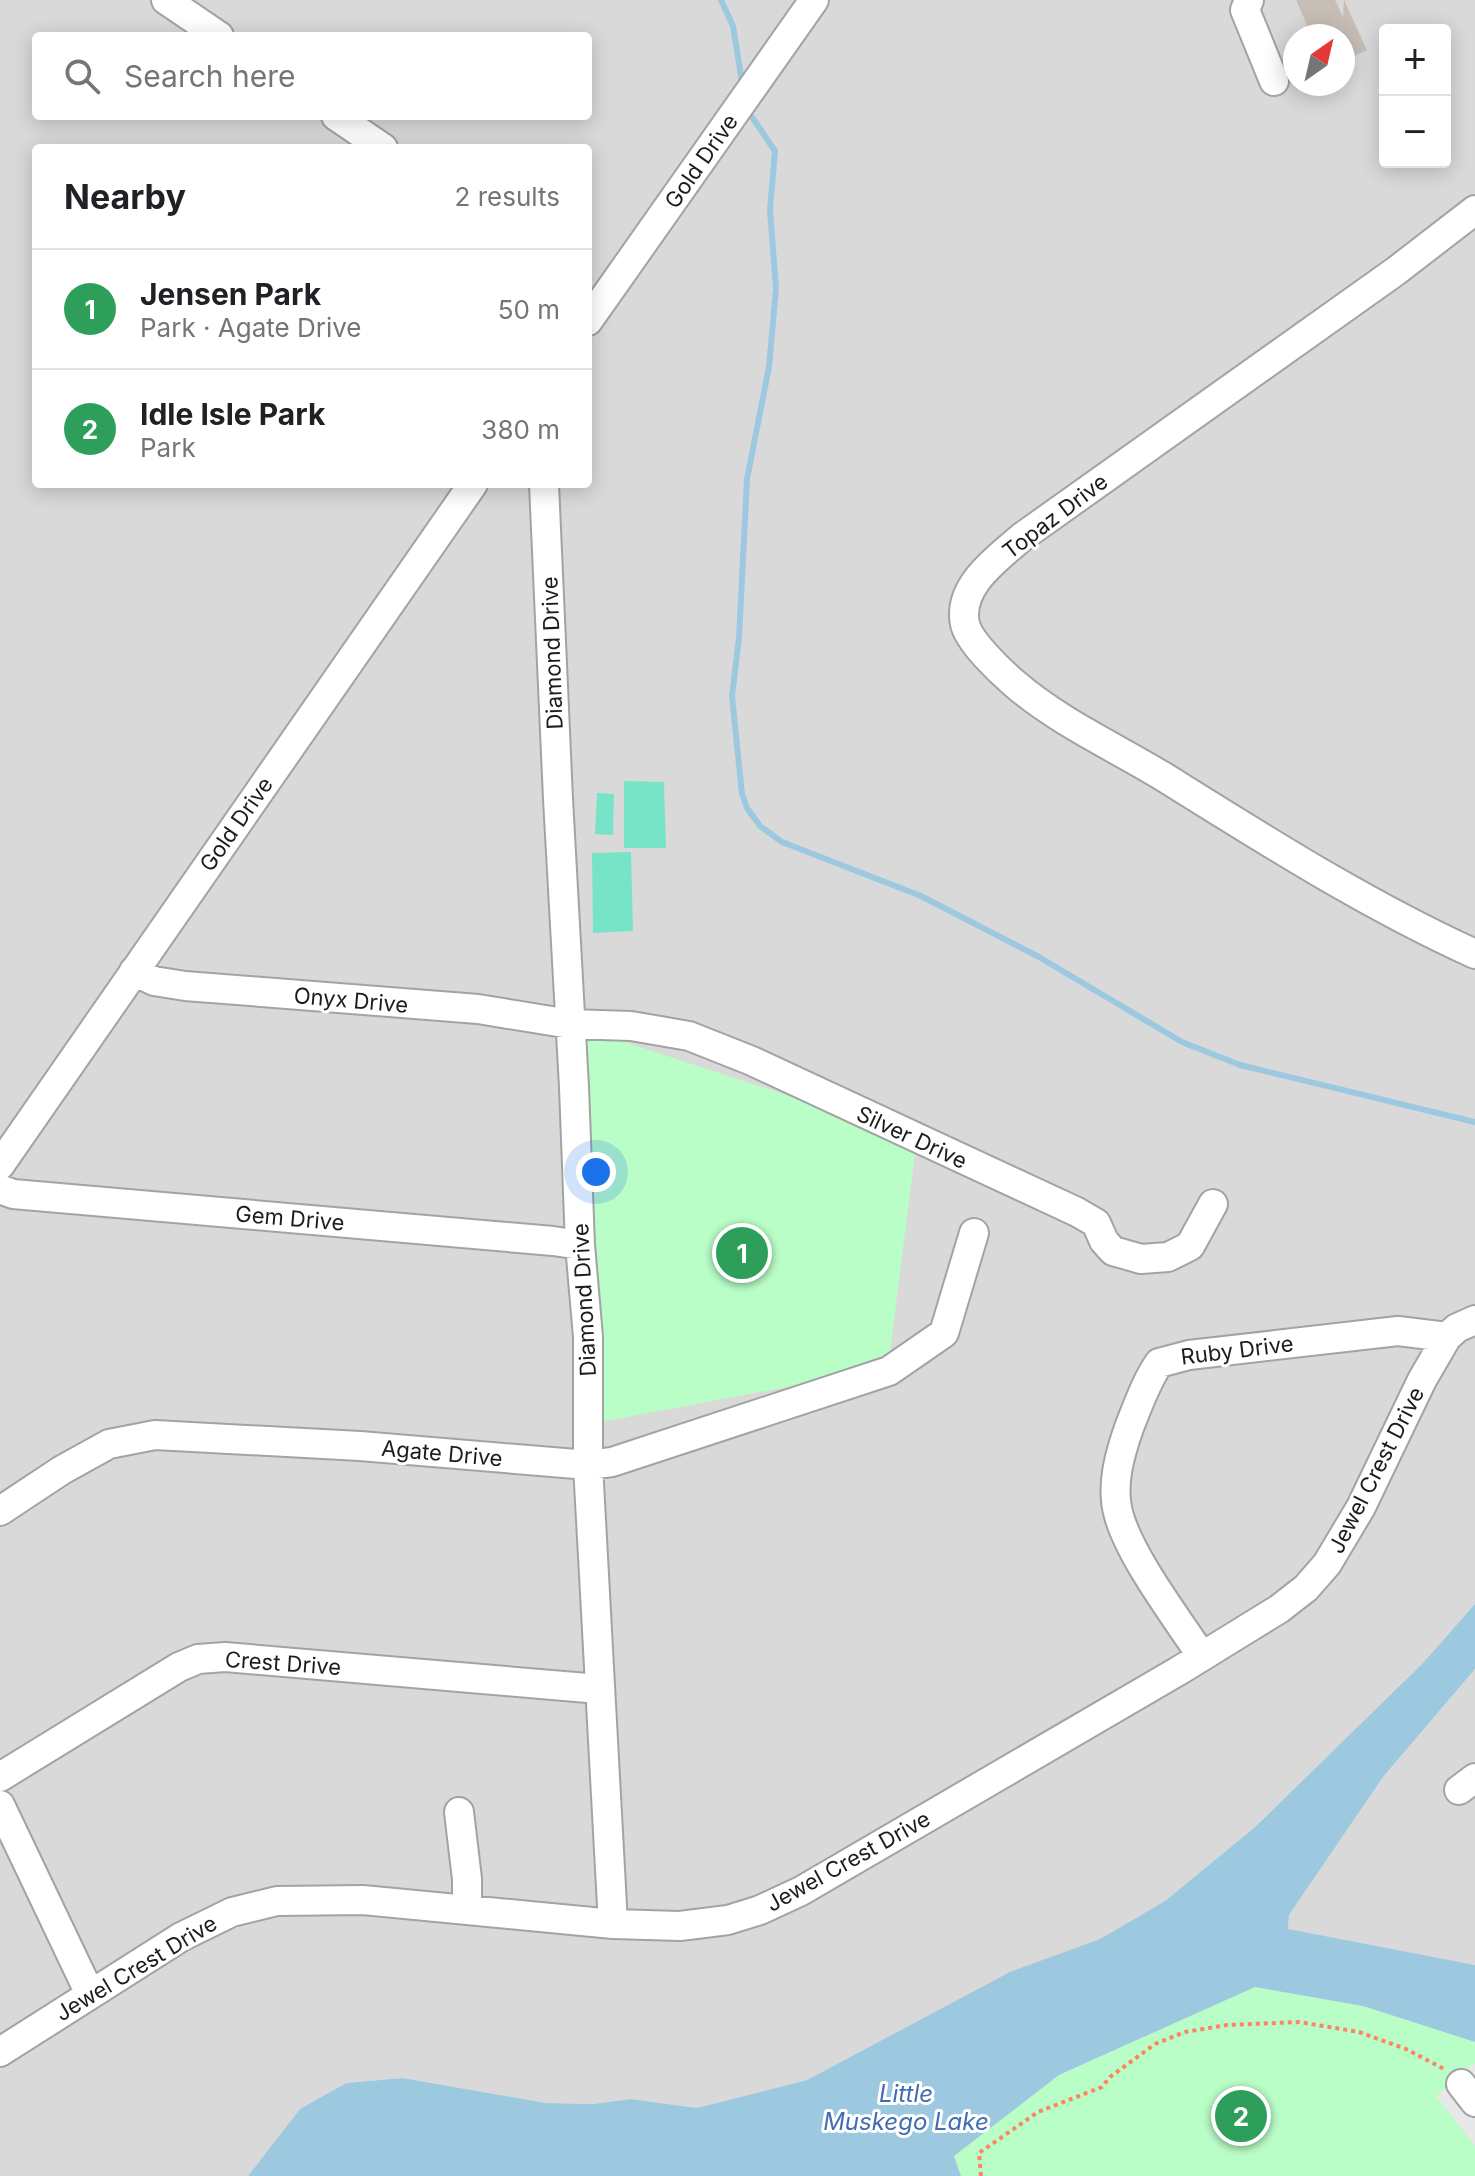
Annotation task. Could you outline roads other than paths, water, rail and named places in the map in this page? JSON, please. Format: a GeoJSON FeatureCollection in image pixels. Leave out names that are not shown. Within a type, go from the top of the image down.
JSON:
{"type":"FeatureCollection","features":[{"type":"Feature","properties":{"kind":"street"},"geometry":{"type":"LineString","coordinates":[[166,0],[213,32]]}},
{"type":"Feature","properties":{"kind":"street","name":"Gold Drive"},"geometry":{"type":"LineString","coordinates":[[592,305],[814,0]]}},
{"type":"Feature","properties":{"kind":"street"},"geometry":{"type":"LineString","coordinates":[[1249,0],[1245,10],[1274,81]]}},
{"type":"Feature","properties":{"kind":"street"},"geometry":{"type":"LineString","coordinates":[[342,120],[377,144]]}},
{"type":"Feature","properties":{"kind":"street","name":"Topaz Drive"},"geometry":{"type":"LineString","coordinates":[[1475,210],[1396,271],[1022,537],[976,580],[964,611],[965,627],[991,660],[1016,684],[1050,709],[1380,906],[1475,954]]}},
{"type":"Feature","properties":{"kind":"street","name":"Gold Drive"},"geometry":{"type":"LineString","coordinates":[[0,1165],[470,488]]}},
{"type":"Feature","properties":{"kind":"street","name":"Diamond Drive"},"geometry":{"type":"LineString","coordinates":[[544,488],[580,1245],[588,1337],[588,1465],[613,1924]]}},
{"type":"Feature","properties":{"kind":"street","name":"Onyx Drive"},"geometry":{"type":"LineString","coordinates":[[134,971],[154,981],[185,986],[478,1009],[570,1024]]}},
{"type":"Feature","properties":{"kind":"street","name":"Silver Drive"},"geometry":{"type":"LineString","coordinates":[[570,1024],[631,1026],[689,1036],[752,1061],[1077,1212],[1096,1223],[1104,1241],[1119,1254],[1141,1259],[1168,1257],[1190,1246],[1213,1204]]}},
{"type":"Feature","properties":{"kind":"street","name":"Gem Drive"},"geometry":{"type":"LineString","coordinates":[[0,1189],[13,1194],[580,1245]]}},
{"type":"Feature","properties":{"kind":"street","name":"Agate Drive"},"geometry":{"type":"LineString","coordinates":[[0,1511],[62,1470],[109,1444],[155,1435],[360,1446],[588,1465],[612,1462],[889,1371],[944,1333],[974,1233]]}},
{"type":"Feature","properties":{"kind":"street","name":"Jewel Crest Drive"},"geometry":{"type":"LineString","coordinates":[[0,2052],[181,1937],[252,1905],[322,1898],[613,1924],[680,1926],[728,1920],[760,1910],[801,1891],[1279,1609],[1306,1588],[1327,1564],[1361,1507],[1422,1380],[1447,1337],[1457,1328],[1475,1320]]}},
{"type":"Feature","properties":{"kind":"street","name":"Ruby Drive"},"geometry":{"type":"LineString","coordinates":[[1201,1655],[1141,1561],[1118,1514],[1119,1455],[1147,1380],[1159,1363],[1189,1355],[1398,1331],[1447,1337]]}},
{"type":"Feature","properties":{"kind":"street","name":"Crest Drive"},"geometry":{"type":"LineString","coordinates":[[0,1777],[179,1667],[198,1659],[225,1657],[599,1689]]}},
{"type":"Feature","properties":{"kind":"street"},"geometry":{"type":"LineString","coordinates":[[0,1805],[90,1994]]}},
{"type":"Feature","properties":{"kind":"street"},"geometry":{"type":"LineString","coordinates":[[459,1812],[467,1879],[467,1910]]}},
{"type":"Feature","properties":{"kind":"water","name":"Little Muskego Lake"},"geometry":{"type":"Polygon","coordinates":[[[1475,1604],[1475,1669],[1383,1777],[1289,1915],[1288,1929],[1475,1965],[1475,2042],[1363,2006],[1255,1987],[1059,2075],[954,2156],[961,2176],[248,2176],[300,2109],[346,2083],[403,2078],[546,2103],[593,2104],[631,2099],[697,2108],[807,2080],[1010,1972],[1100,1939],[1165,1901],[1254,1828],[1423,1663],[1475,1604]]]}},
{"type":"Feature","properties":{"kind":"waterway"},"geometry":{"type":"LineString","coordinates":[[721,0],[733,26],[742,82]]}},
{"type":"Feature","properties":{"kind":"waterway"},"geometry":{"type":"LineString","coordinates":[[752,117],[775,151],[770,210],[776,288],[769,367],[747,479],[739,638],[732,696],[742,794],[747,808],[760,826],[782,842],[921,896],[1039,957],[1182,1042],[1240,1065],[1475,1122]]}},
{"type":"Feature","properties":{"kind":"place","name":"Jensen Park"},"geometry":{"type":"Point","coordinates":[742,1253]}},
{"type":"Feature","properties":{"kind":"place","name":"Idle Isle Park"},"geometry":{"type":"Point","coordinates":[1241,2116]}}]}
